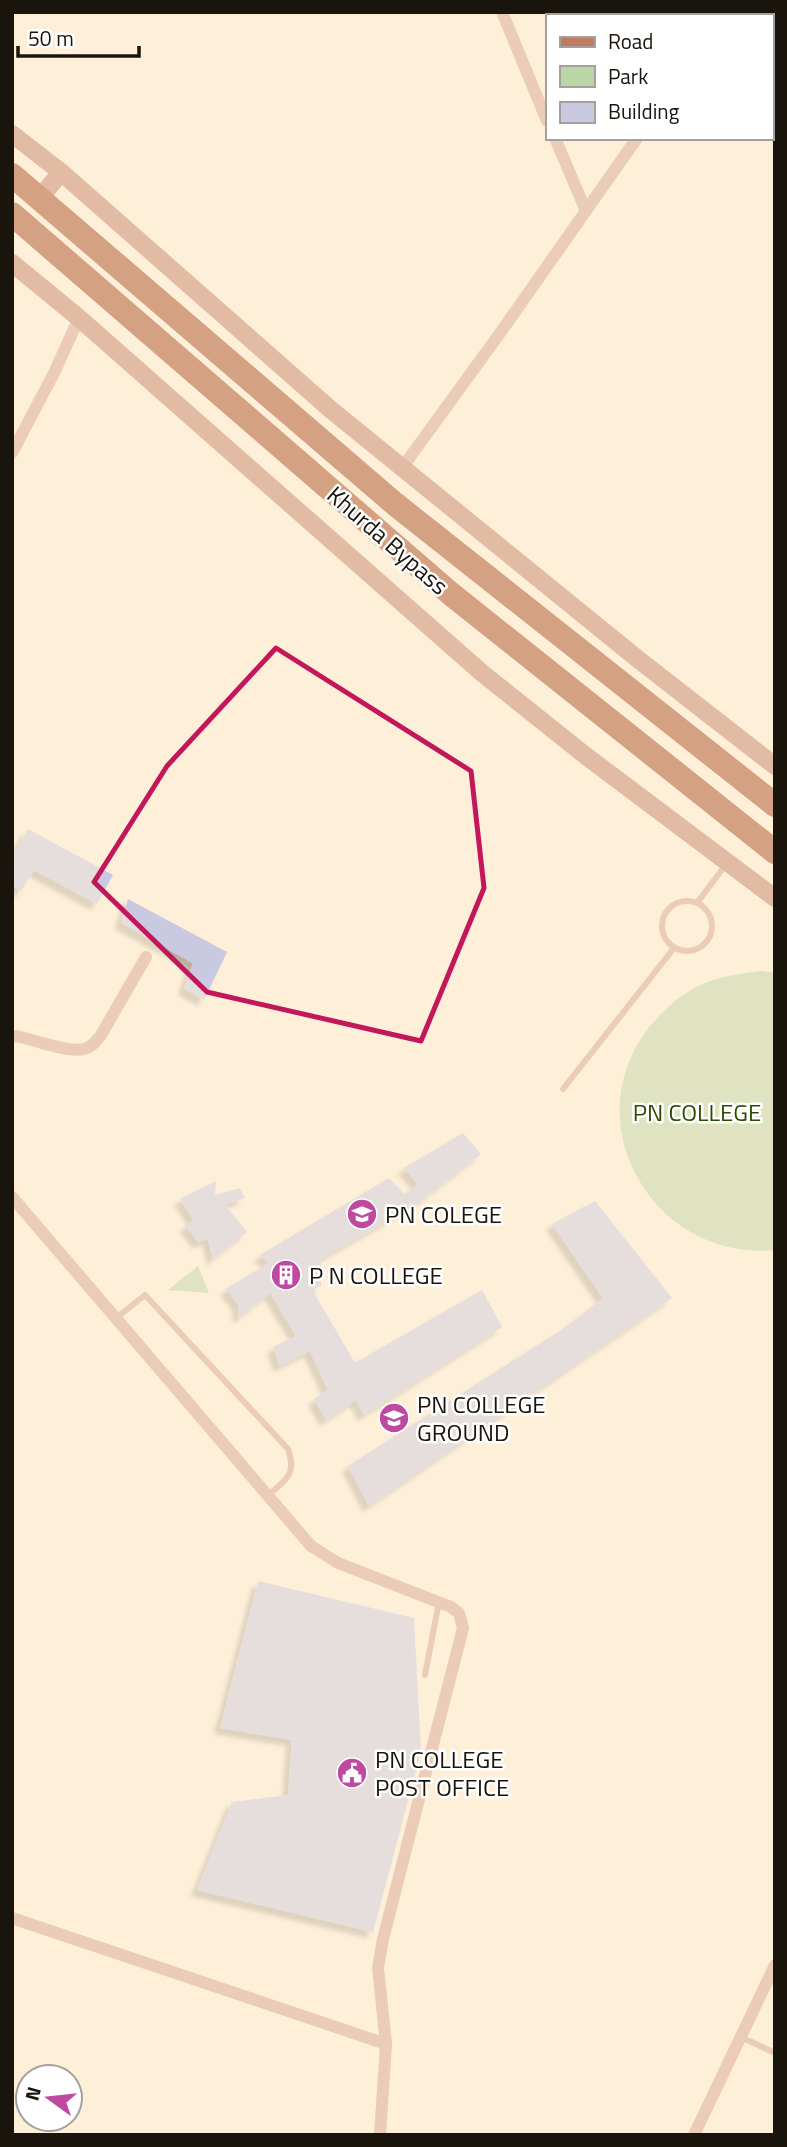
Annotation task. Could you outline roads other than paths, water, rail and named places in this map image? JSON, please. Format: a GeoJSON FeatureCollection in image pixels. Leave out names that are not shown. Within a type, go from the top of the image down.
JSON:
{"type":"FeatureCollection","features":[{"type":"Feature","properties":{"kind":"highway","name":"Khurda Bypass"},"geometry":{"type":"LineString","coordinates":[[12,175],[395,504],[775,804]]}},
{"type":"Feature","properties":{"kind":"highway","name":"Khurda Bypass"},"geometry":{"type":"LineString","coordinates":[[12,214],[451,594],[775,852]]}},
{"type":"Feature","properties":{"kind":"main road"},"geometry":{"type":"LineString","coordinates":[[12,134],[61,172],[330,409],[639,660],[775,766]]}},
{"type":"Feature","properties":{"kind":"main road"},"geometry":{"type":"LineString","coordinates":[[40,198],[61,172]]}},
{"type":"Feature","properties":{"kind":"main road"},"geometry":{"type":"LineString","coordinates":[[12,263],[79,318],[482,673],[586,757],[775,898]]}},
{"type":"Feature","properties":{"kind":"street"},"geometry":{"type":"LineString","coordinates":[[502,12],[546,119]]}},
{"type":"Feature","properties":{"kind":"street"},"geometry":{"type":"LineString","coordinates":[[556,140],[586,211]]}},
{"type":"Feature","properties":{"kind":"street"},"geometry":{"type":"LineString","coordinates":[[402,468],[636,140]]}},
{"type":"Feature","properties":{"kind":"street"},"geometry":{"type":"LineString","coordinates":[[12,453],[79,318]]}},
{"type":"Feature","properties":{"kind":"street"},"geometry":{"type":"LineString","coordinates":[[12,1037],[46,1042],[73,1050],[93,1045],[146,957]]}},
{"type":"Feature","properties":{"kind":"street"},"geometry":{"type":"LineString","coordinates":[[12,1197],[311,1546],[338,1563],[439,1602],[459,1613],[463,1628],[383,1939],[379,1968],[386,2044],[380,2135]]}},
{"type":"Feature","properties":{"kind":"street"},"geometry":{"type":"LineString","coordinates":[[12,1918],[386,2044]]}},
{"type":"Feature","properties":{"kind":"street"},"geometry":{"type":"LineString","coordinates":[[694,2135],[774,1969]]}},
{"type":"Feature","properties":{"kind":"lane"},"geometry":{"type":"LineString","coordinates":[[697,903],[727,862]]}},
{"type":"Feature","properties":{"kind":"lane"},"geometry":{"type":"LineString","coordinates":[[680,902],[697,903],[709,915],[709,938],[704,944],[690,951],[674,948],[664,936],[662,928],[666,912],[680,902]]}},
{"type":"Feature","properties":{"kind":"lane"},"geometry":{"type":"LineString","coordinates":[[563,1089],[674,948]]}},
{"type":"Feature","properties":{"kind":"lane"},"geometry":{"type":"LineString","coordinates":[[115,1320],[145,1295],[288,1449],[292,1471],[268,1495]]}},
{"type":"Feature","properties":{"kind":"lane"},"geometry":{"type":"LineString","coordinates":[[425,1675],[439,1602]]}},
{"type":"Feature","properties":{"kind":"lane"},"geometry":{"type":"LineString","coordinates":[[739,2037],[775,2053]]}},
{"type":"Feature","properties":{"kind":"place","name":"PN COLEGE"},"geometry":{"type":"Point","coordinates":[362,1214]}},
{"type":"Feature","properties":{"kind":"place","name":"P N COLLEGE"},"geometry":{"type":"Point","coordinates":[286,1275]}},
{"type":"Feature","properties":{"kind":"place","name":"PN COLLEGE GROUND"},"geometry":{"type":"Point","coordinates":[394,1418]}},
{"type":"Feature","properties":{"kind":"place","name":"PN COLLEGE POST OFFICE"},"geometry":{"type":"Point","coordinates":[352,1773]}},
{"type":"Feature","properties":{"kind":"park label","name":"PN COLLEGE"},"geometry":{"type":"Point","coordinates":[697,1112]}}]}
